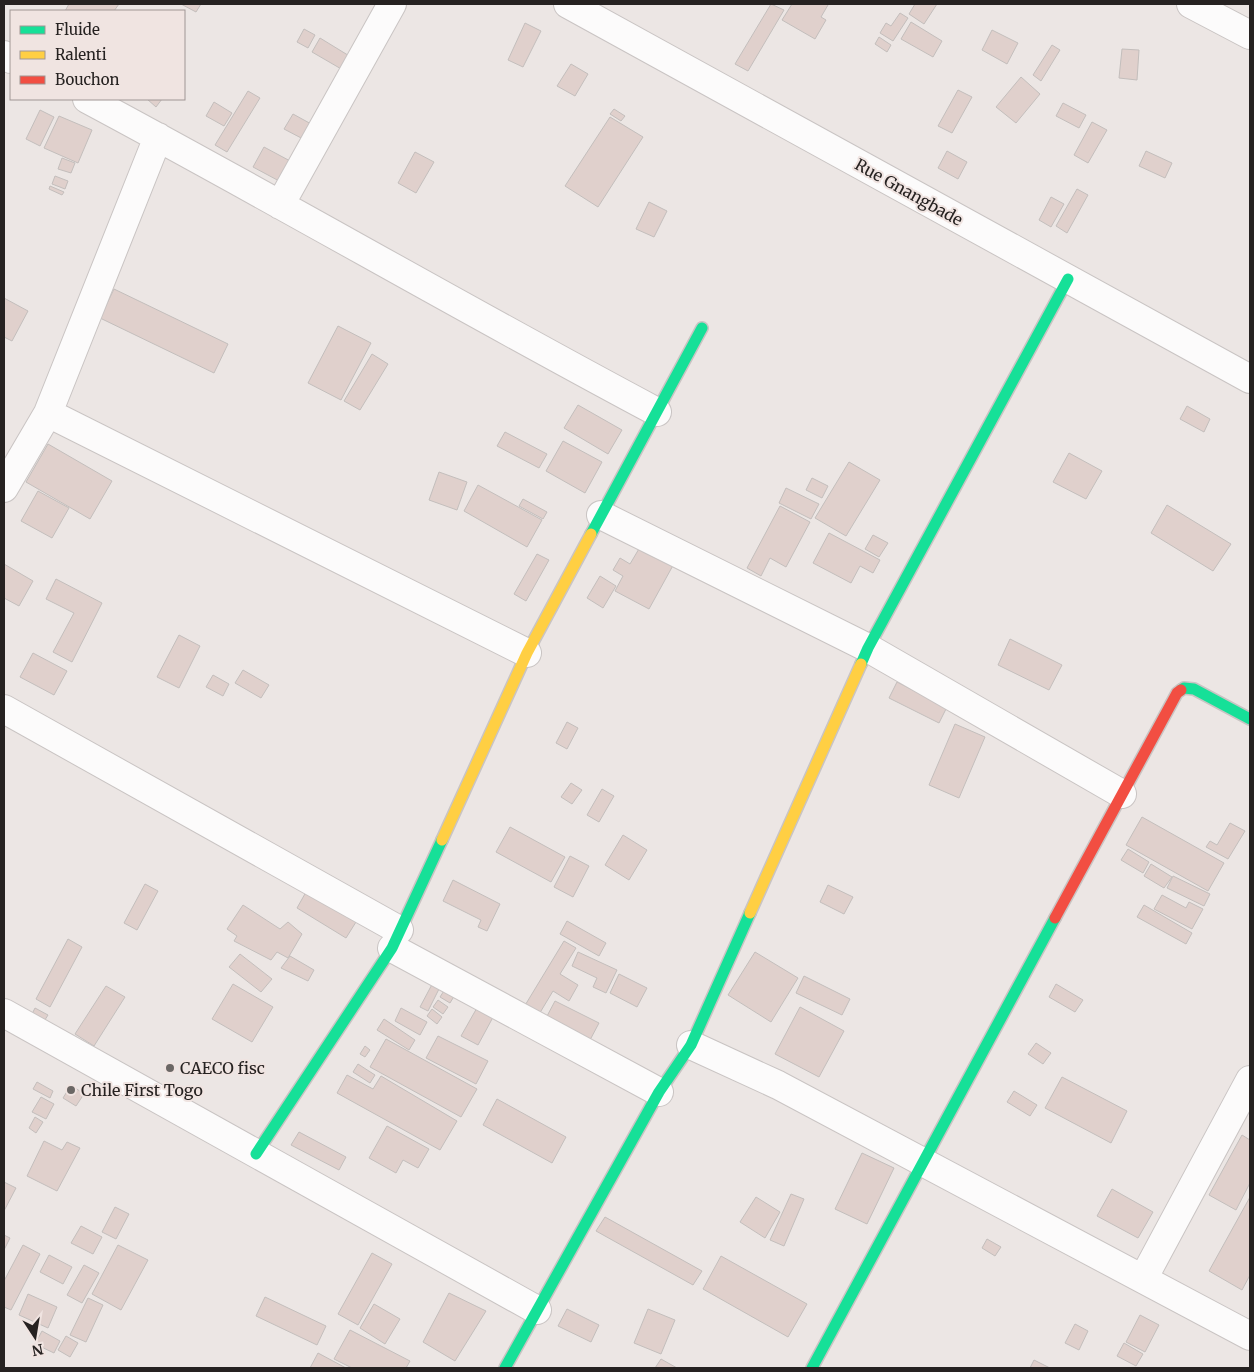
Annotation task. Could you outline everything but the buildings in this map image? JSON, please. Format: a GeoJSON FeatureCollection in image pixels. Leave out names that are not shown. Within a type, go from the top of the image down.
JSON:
{"type":"FeatureCollection","features":[{"type":"Feature","properties":{"kind":"street"},"geometry":{"type":"LineString","coordinates":[[280,205],[392,4]]}},
{"type":"Feature","properties":{"kind":"street","name":"Rue Gnangbade"},"geometry":{"type":"LineString","coordinates":[[568,4],[1250,379]]}},
{"type":"Feature","properties":{"kind":"street"},"geometry":{"type":"LineString","coordinates":[[1191,4],[1250,35]]}},
{"type":"Feature","properties":{"kind":"street"},"geometry":{"type":"LineString","coordinates":[[89,100],[542,351],[657,412]]}},
{"type":"Feature","properties":{"kind":"street"},"geometry":{"type":"LineString","coordinates":[[4,488],[48,413],[158,137]]}},
{"type":"Feature","properties":{"kind":"street"},"geometry":{"type":"LineString","coordinates":[[505,1368],[659,1092],[691,1045],[868,648],[1068,280]]}},
{"type":"Feature","properties":{"kind":"street"},"geometry":{"type":"LineString","coordinates":[[256,1154],[395,939],[527,653],[702,328]]}},
{"type":"Feature","properties":{"kind":"street"},"geometry":{"type":"LineString","coordinates":[[48,413],[527,653]]}},
{"type":"Feature","properties":{"kind":"street"},"geometry":{"type":"LineString","coordinates":[[601,514],[868,648],[1122,794]]}},
{"type":"Feature","properties":{"kind":"street"},"geometry":{"type":"LineString","coordinates":[[812,1368],[1122,794],[1181,689],[1188,687],[1194,689],[1250,718]]}},
{"type":"Feature","properties":{"kind":"street"},"geometry":{"type":"LineString","coordinates":[[4,709],[659,1092]]}},
{"type":"Feature","properties":{"kind":"street"},"geometry":{"type":"LineString","coordinates":[[4,1013],[537,1310]]}},
{"type":"Feature","properties":{"kind":"street"},"geometry":{"type":"LineString","coordinates":[[691,1045],[778,1085],[1250,1336]]}},
{"type":"Feature","properties":{"kind":"street"},"geometry":{"type":"LineString","coordinates":[[1143,1279],[1250,1080]]}},
{"type":"Feature","properties":{"kind":"traffic: fast"},"geometry":{"type":"LineString","coordinates":[[861,664],[1068,279]]}},
{"type":"Feature","properties":{"kind":"traffic: fast"},"geometry":{"type":"LineString","coordinates":[[591,534],[702,328]]}},
{"type":"Feature","properties":{"kind":"traffic: fast"},"geometry":{"type":"LineString","coordinates":[[1181,690],[1184,688],[1194,689],[1250,719]]}},
{"type":"Feature","properties":{"kind":"traffic: fast"},"geometry":{"type":"LineString","coordinates":[[256,1154],[392,948],[442,840]]}},
{"type":"Feature","properties":{"kind":"traffic: fast"},"geometry":{"type":"LineString","coordinates":[[505,1368],[659,1092],[691,1045],[750,913]]}},
{"type":"Feature","properties":{"kind":"traffic: fast"},"geometry":{"type":"LineString","coordinates":[[812,1368],[1055,918]]}},
{"type":"Feature","properties":{"kind":"traffic: slow"},"geometry":{"type":"LineString","coordinates":[[442,840],[527,653],[591,534]]}},
{"type":"Feature","properties":{"kind":"traffic: slow"},"geometry":{"type":"LineString","coordinates":[[750,913],[861,664]]}},
{"type":"Feature","properties":{"kind":"traffic: jam"},"geometry":{"type":"LineString","coordinates":[[1055,918],[1177,693],[1181,690]]}},
{"type":"Feature","properties":{"kind":"place","name":"CAECO fisc"},"geometry":{"type":"Point","coordinates":[170,1068]}},
{"type":"Feature","properties":{"kind":"place","name":"Chile First Togo"},"geometry":{"type":"Point","coordinates":[71,1090]}}]}
